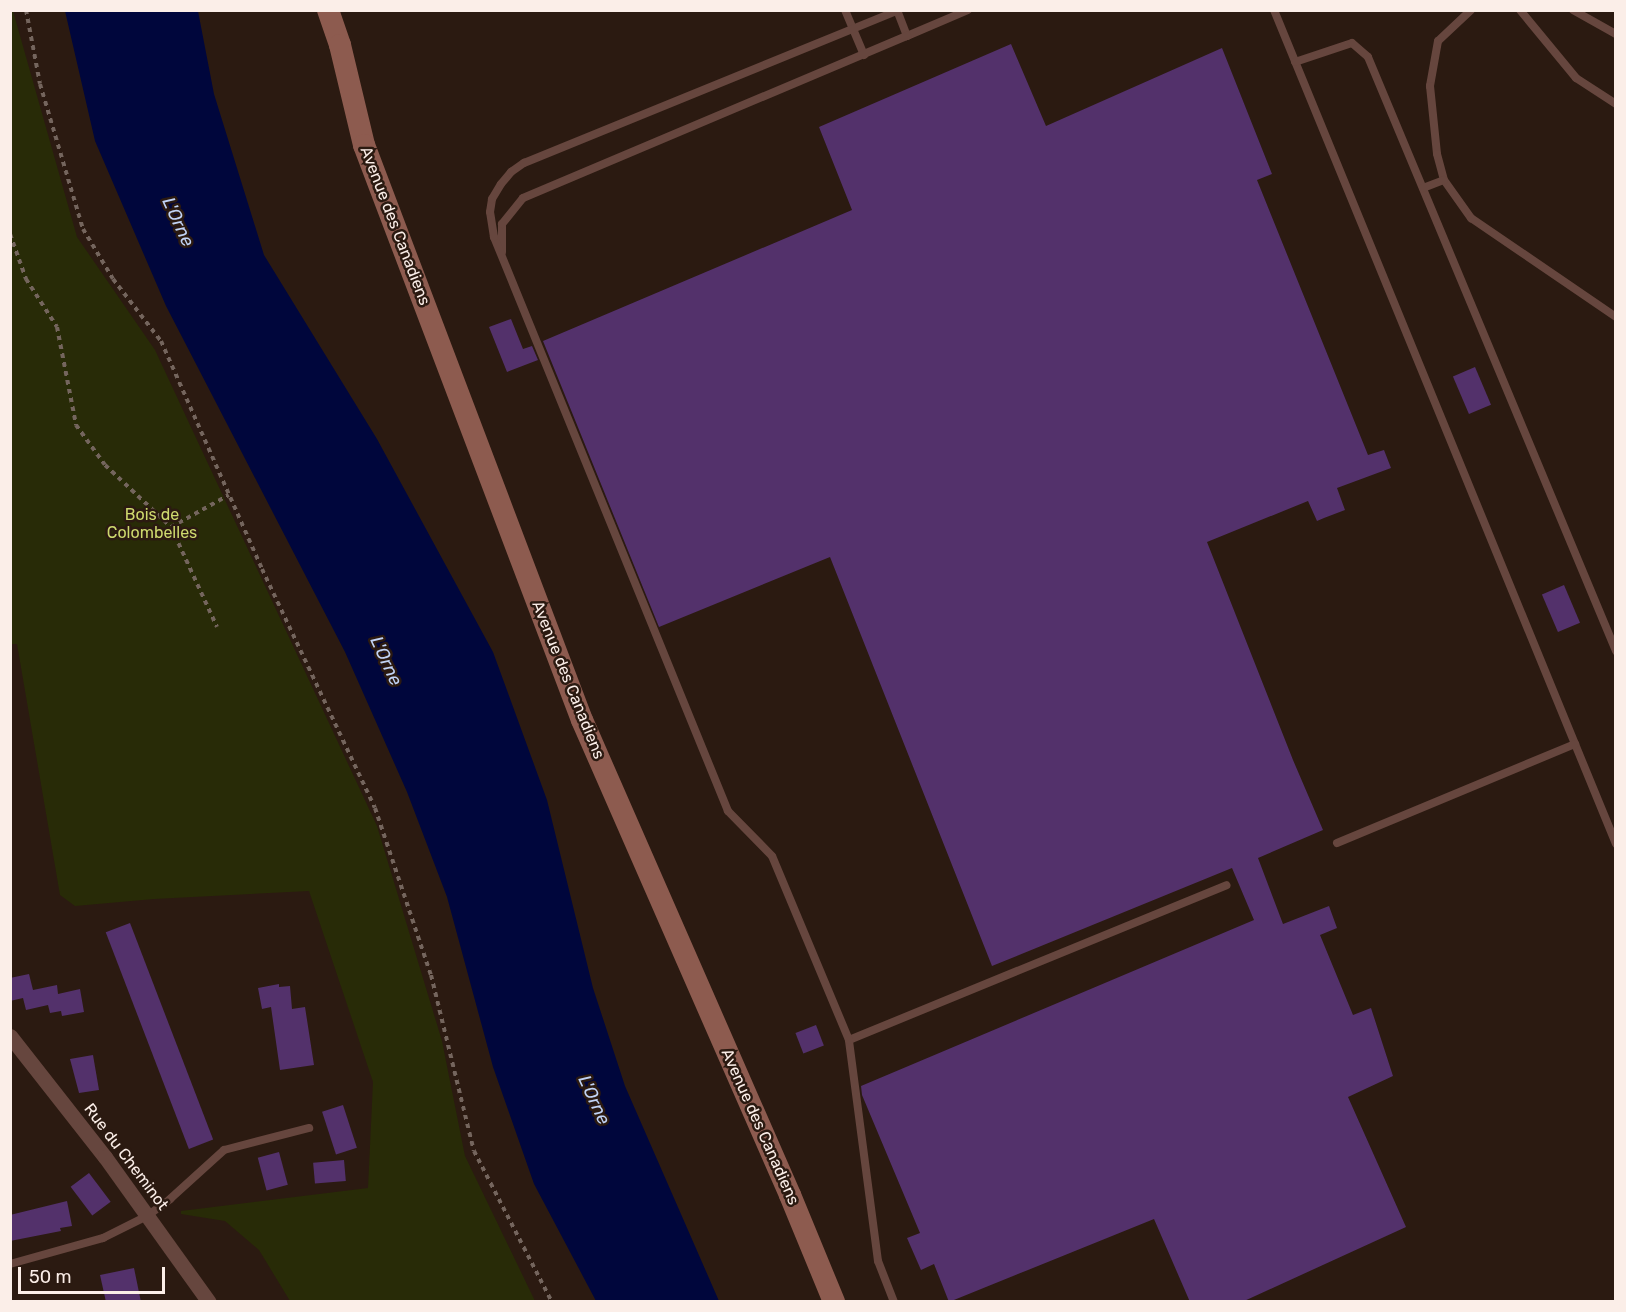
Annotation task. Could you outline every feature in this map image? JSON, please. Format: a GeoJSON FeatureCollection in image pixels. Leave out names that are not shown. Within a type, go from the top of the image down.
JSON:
{"type":"FeatureCollection","features":[{"type":"Feature","properties":{"kind":"street","name":"Avenue des Canadiens"},"geometry":{"type":"LineString","coordinates":[[328,10],[340,45],[364,145],[582,720],[790,1195],[834,1302]]}},
{"type":"Feature","properties":{"kind":"street","name":"Avenue des Canadiens"},"geometry":{"type":"LineString","coordinates":[[340,10],[340,45]]}},
{"type":"Feature","properties":{"kind":"street","name":"Rue du Cheminot"},"geometry":{"type":"LineString","coordinates":[[10,1036],[105,1157],[192,1274],[209,1302]]}},
{"type":"Feature","properties":{"kind":"lane"},"geometry":{"type":"LineString","coordinates":[[845,10],[864,55]]}},
{"type":"Feature","properties":{"kind":"lane"},"geometry":{"type":"LineString","coordinates":[[894,1302],[878,1261],[849,1040],[772,856],[728,811],[502,257],[491,224],[492,199],[511,172],[524,163],[898,10],[907,36]]}},
{"type":"Feature","properties":{"kind":"lane"},"geometry":{"type":"LineString","coordinates":[[502,257],[502,224],[523,198],[968,10]]}},
{"type":"Feature","properties":{"kind":"lane"},"geometry":{"type":"LineString","coordinates":[[1274,10],[1616,844]]}},
{"type":"Feature","properties":{"kind":"lane"},"geometry":{"type":"LineString","coordinates":[[1471,10],[1438,41],[1430,86],[1437,154],[1444,180],[1471,218],[1616,317]]}},
{"type":"Feature","properties":{"kind":"lane"},"geometry":{"type":"LineString","coordinates":[[1520,10],[1576,78],[1616,104]]}},
{"type":"Feature","properties":{"kind":"lane"},"geometry":{"type":"LineString","coordinates":[[1573,10],[1616,34]]}},
{"type":"Feature","properties":{"kind":"lane"},"geometry":{"type":"LineString","coordinates":[[1295,62],[1352,43],[1368,57],[1616,651]]}},
{"type":"Feature","properties":{"kind":"lane"},"geometry":{"type":"LineString","coordinates":[[1423,188],[1444,180]]}},
{"type":"Feature","properties":{"kind":"lane"},"geometry":{"type":"LineString","coordinates":[[1337,843],[1575,744]]}},
{"type":"Feature","properties":{"kind":"lane"},"geometry":{"type":"LineString","coordinates":[[849,1040],[1226,885]]}},
{"type":"Feature","properties":{"kind":"lane"},"geometry":{"type":"LineString","coordinates":[[10,1264],[103,1238],[147,1216],[170,1199],[224,1150],[309,1128]]}},
{"type":"Feature","properties":{"kind":"path"},"geometry":{"type":"LineString","coordinates":[[26,10],[40,84],[83,229],[113,279],[161,341],[229,495],[375,808],[431,975],[474,1151],[552,1302]]}},
{"type":"Feature","properties":{"kind":"path"},"geometry":{"type":"LineString","coordinates":[[10,234],[26,279],[57,327],[76,424],[105,465],[171,527],[217,627]]}},
{"type":"Feature","properties":{"kind":"path"},"geometry":{"type":"LineString","coordinates":[[171,527],[229,495]]}},
{"type":"Feature","properties":{"kind":"green space","name":"Bois de Colombelles"},"geometry":{"type":"Polygon","coordinates":[[[10,11],[13,11],[77,237],[155,350],[377,826],[442,1041],[465,1156],[535,1301],[290,1301],[259,1250],[225,1221],[181,1214],[181,1211],[368,1188],[373,1082],[309,891],[154,899],[75,906],[60,895],[17,644],[11,644],[10,11]]]}},
{"type":"Feature","properties":{"kind":"water","name":"L'Orne"},"geometry":{"type":"Polygon","coordinates":[[[65,11],[198,11],[214,94],[264,255],[377,439],[493,652],[547,800],[593,988],[625,1086],[719,1301],[596,1301],[534,1184],[493,1067],[447,897],[407,792],[345,652],[166,306],[95,141],[65,11]]]}},
{"type":"Feature","properties":{"kind":"building"},"geometry":{"type":"Polygon","coordinates":[[[1011,44],[1046,126],[1222,48],[1272,174],[1257,180],[1368,455],[1384,450],[1391,468],[1337,488],[1345,510],[1317,521],[1308,501],[1207,542],[1323,830],[1258,858],[1283,924],[1329,906],[1337,928],[1320,935],[1353,1015],[1371,1008],[1393,1076],[1348,1097],[1406,1227],[1242,1302],[1190,1302],[1154,1219],[949,1302],[934,1264],[921,1270],[907,1238],[920,1233],[862,1095],[861,1086],[1254,920],[1232,868],[992,966],[830,557],[659,627],[543,341],[852,210],[819,127],[1011,44]]]}},
{"type":"Feature","properties":{"kind":"building"},"geometry":{"type":"Polygon","coordinates":[[[511,319],[523,349],[532,346],[538,360],[507,372],[489,327],[511,319]]]}},
{"type":"Feature","properties":{"kind":"building"},"geometry":{"type":"Polygon","coordinates":[[[1475,367],[1491,405],[1469,414],[1453,376],[1475,367]]]}},
{"type":"Feature","properties":{"kind":"building"},"geometry":{"type":"Polygon","coordinates":[[[1564,585],[1580,623],[1558,632],[1542,594],[1564,585]]]}},
{"type":"Feature","properties":{"kind":"building"},"geometry":{"type":"Polygon","coordinates":[[[130,923],[213,1140],[189,1149],[106,932],[130,923]]]}},
{"type":"Feature","properties":{"kind":"building"},"geometry":{"type":"Polygon","coordinates":[[[29,974],[33,990],[57,985],[58,994],[80,989],[84,1012],[62,1016],[61,1011],[50,1013],[48,1005],[26,1010],[23,998],[10,1001],[10,978],[29,974]]]}},
{"type":"Feature","properties":{"kind":"building"},"geometry":{"type":"Polygon","coordinates":[[[279,984],[279,987],[290,986],[292,1009],[305,1007],[314,1065],[280,1070],[271,1007],[262,1009],[258,988],[279,984]]]}},
{"type":"Feature","properties":{"kind":"building"},"geometry":{"type":"Polygon","coordinates":[[[816,1025],[824,1046],[803,1053],[795,1033],[816,1025]]]}},
{"type":"Feature","properties":{"kind":"building"},"geometry":{"type":"Polygon","coordinates":[[[93,1055],[99,1090],[79,1093],[70,1059],[93,1055]]]}},
{"type":"Feature","properties":{"kind":"building"},"geometry":{"type":"Polygon","coordinates":[[[343,1105],[357,1148],[336,1155],[322,1112],[343,1105]]]}},
{"type":"Feature","properties":{"kind":"building"},"geometry":{"type":"Polygon","coordinates":[[[279,1152],[288,1185],[267,1191],[258,1158],[279,1152]]]}},
{"type":"Feature","properties":{"kind":"building"},"geometry":{"type":"Polygon","coordinates":[[[344,1160],[346,1181],[315,1184],[313,1163],[344,1160]]]}},
{"type":"Feature","properties":{"kind":"building"},"geometry":{"type":"Polygon","coordinates":[[[89,1173],[111,1202],[92,1216],[71,1187],[89,1173]]]}},
{"type":"Feature","properties":{"kind":"building"},"geometry":{"type":"Polygon","coordinates":[[[67,1201],[72,1226],[60,1228],[61,1231],[10,1241],[10,1215],[67,1201]]]}},
{"type":"Feature","properties":{"kind":"building"},"geometry":{"type":"Polygon","coordinates":[[[134,1268],[141,1302],[106,1302],[100,1275],[134,1268]]]}}]}
